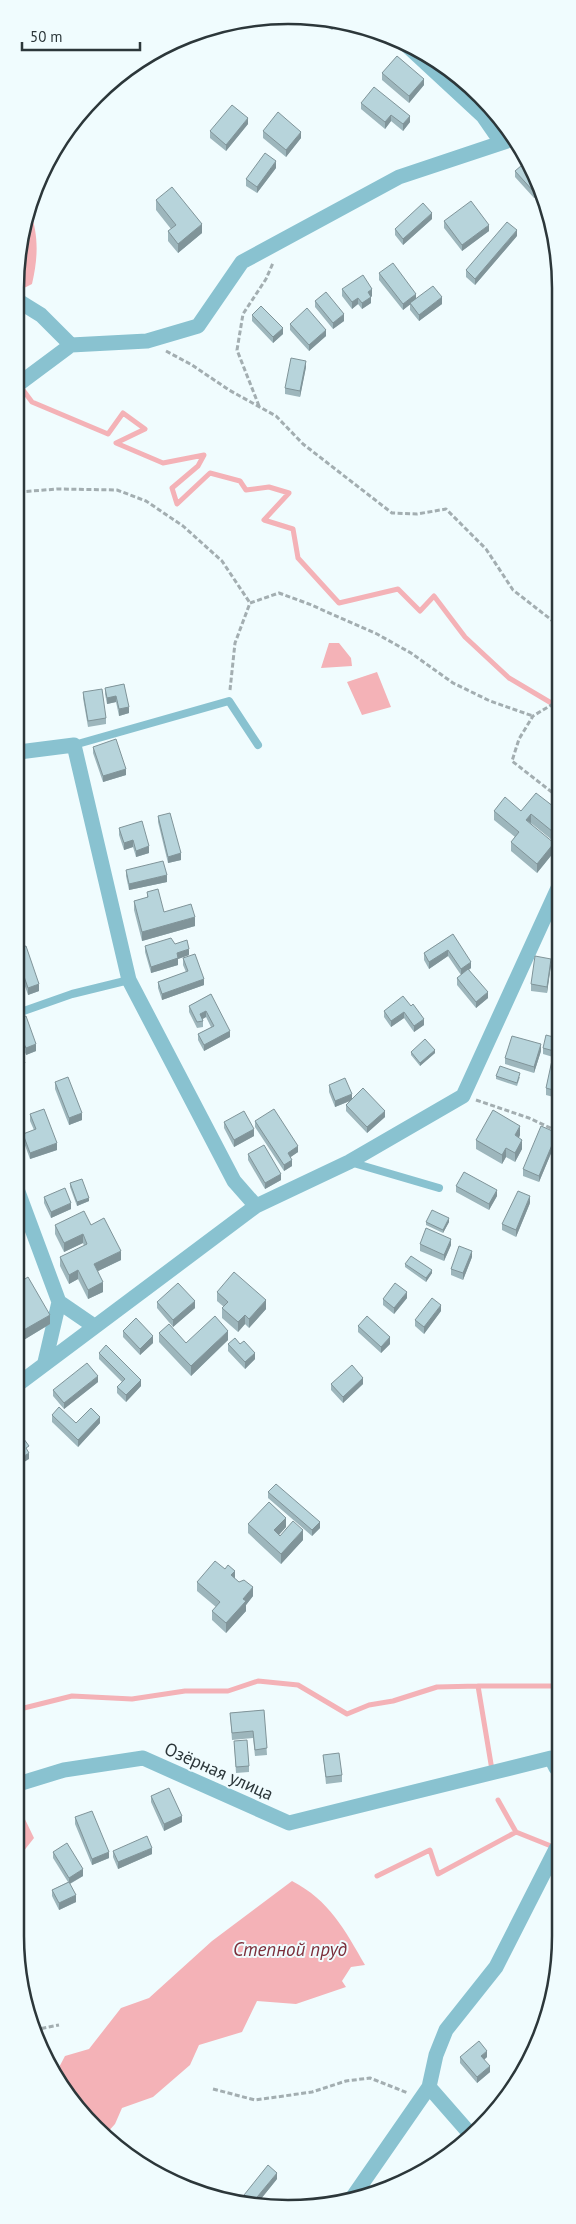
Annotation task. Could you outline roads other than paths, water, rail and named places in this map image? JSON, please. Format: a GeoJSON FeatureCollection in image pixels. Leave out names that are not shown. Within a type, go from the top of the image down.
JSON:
{"type":"FeatureCollection","features":[{"type":"Feature","properties":{"kind":"street"},"geometry":{"type":"LineString","coordinates":[[24,380],[72,345],[147,341],[198,326],[242,262],[399,177],[507,141],[424,61]]}},
{"type":"Feature","properties":{"kind":"street"},"geometry":{"type":"LineString","coordinates":[[24,304],[41,315],[72,345]]}},
{"type":"Feature","properties":{"kind":"street"},"geometry":{"type":"LineString","coordinates":[[24,751],[74,745],[129,980],[234,1180],[256,1206]]}},
{"type":"Feature","properties":{"kind":"street"},"geometry":{"type":"LineString","coordinates":[[24,1379],[256,1206],[349,1162],[463,1096],[552,901]]}},
{"type":"Feature","properties":{"kind":"street"},"geometry":{"type":"LineString","coordinates":[[24,1208],[59,1302],[46,1362]]}},
{"type":"Feature","properties":{"kind":"street"},"geometry":{"type":"LineString","coordinates":[[59,1302],[94,1326]]}},
{"type":"Feature","properties":{"kind":"street","name":"Озёрная улица"},"geometry":{"type":"LineString","coordinates":[[24,1782],[64,1770],[143,1758],[289,1823],[552,1761]]}},
{"type":"Feature","properties":{"kind":"street"},"geometry":{"type":"LineString","coordinates":[[356,2191],[424,2092],[446,2030],[496,1967],[552,1857]]}},
{"type":"Feature","properties":{"kind":"street"},"geometry":{"type":"LineString","coordinates":[[424,2092],[466,2131]]}},
{"type":"Feature","properties":{"kind":"lane"},"geometry":{"type":"LineString","coordinates":[[74,745],[229,701],[258,745]]}},
{"type":"Feature","properties":{"kind":"lane"},"geometry":{"type":"LineString","coordinates":[[24,1011],[72,994],[129,980]]}},
{"type":"Feature","properties":{"kind":"lane"},"geometry":{"type":"LineString","coordinates":[[349,1162],[439,1188]]}},
{"type":"Feature","properties":{"kind":"water"},"geometry":{"type":"Polygon","coordinates":[[[33,220],[37,247],[32,284],[24,288],[26,254],[33,220]]]}},
{"type":"Feature","properties":{"kind":"water"},"geometry":{"type":"Polygon","coordinates":[[[329,643],[339,643],[351,658],[352,666],[321,668],[329,643]]]}},
{"type":"Feature","properties":{"kind":"water"},"geometry":{"type":"Polygon","coordinates":[[[377,672],[391,707],[362,715],[347,682],[377,672]]]}},
{"type":"Feature","properties":{"kind":"water"},"geometry":{"type":"Polygon","coordinates":[[[24,1817],[34,1838],[24,1851],[24,1817]]]}},
{"type":"Feature","properties":{"kind":"water","name":"Степной пруд"},"geometry":{"type":"Polygon","coordinates":[[[292,1881],[316,1897],[335,1917],[365,1965],[351,1967],[342,1981],[346,1987],[296,2004],[257,2001],[242,2032],[199,2045],[190,2065],[153,2097],[122,2108],[115,2124],[109,2131],[78,2097],[59,2068],[65,2056],[89,2049],[121,2008],[149,1998],[212,1941],[292,1881]]]}},
{"type":"Feature","properties":{"kind":"waterway"},"geometry":{"type":"LineString","coordinates":[[24,391],[32,402],[108,434],[123,413],[145,429],[116,443],[163,463],[204,455],[198,466],[172,488],[177,504],[210,473],[240,481],[246,490],[269,487],[289,493],[264,520],[293,529],[298,558],[339,603],[398,589],[420,611],[434,596],[465,637],[509,678],[552,703]]}},
{"type":"Feature","properties":{"kind":"waterway"},"geometry":{"type":"LineString","coordinates":[[24,1708],[72,1696],[132,1699],[185,1691],[228,1691],[258,1681],[298,1685],[347,1714],[369,1705],[393,1701],[437,1687],[478,1686]]}},
{"type":"Feature","properties":{"kind":"waterway"},"geometry":{"type":"LineString","coordinates":[[492,1770],[478,1686],[552,1686]]}},
{"type":"Feature","properties":{"kind":"waterway"},"geometry":{"type":"LineString","coordinates":[[377,1876],[430,1850],[438,1874],[516,1832],[498,1800]]}},
{"type":"Feature","properties":{"kind":"waterway"},"geometry":{"type":"LineString","coordinates":[[516,1832],[552,1846]]}}]}
